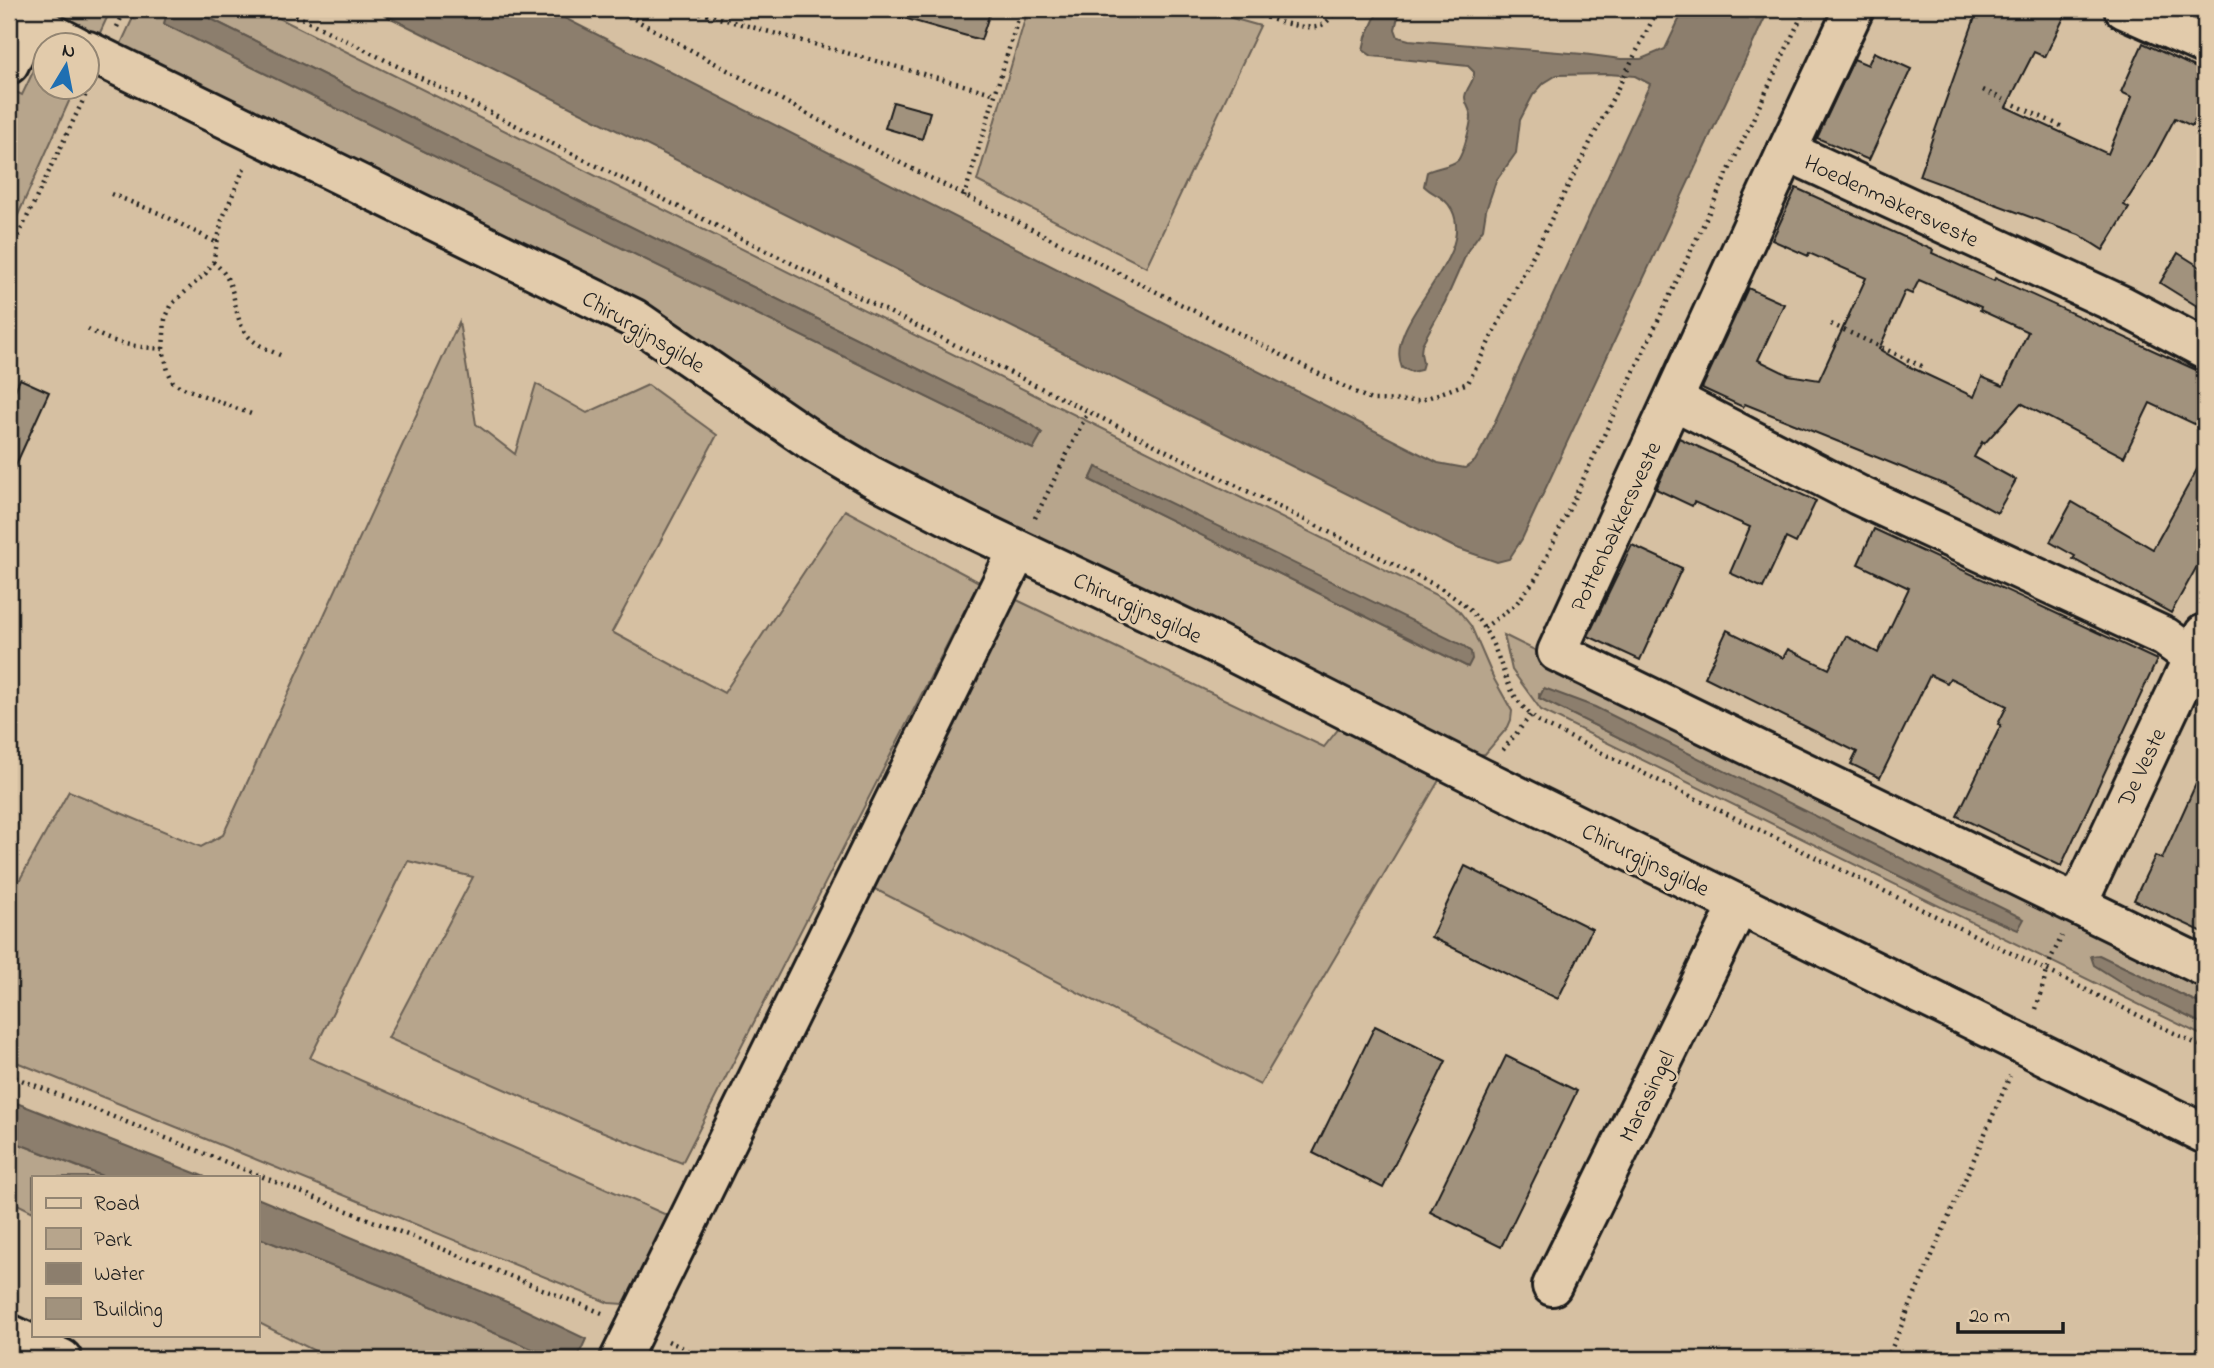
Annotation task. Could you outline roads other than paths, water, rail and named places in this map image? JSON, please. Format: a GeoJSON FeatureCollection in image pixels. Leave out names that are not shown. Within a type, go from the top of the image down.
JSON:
{"type":"FeatureCollection","features":[{"type":"Feature","properties":{"kind":"street"},"geometry":{"type":"LineString","coordinates":[[1787,151],[1854,9]]}},
{"type":"Feature","properties":{"kind":"street"},"geometry":{"type":"LineString","coordinates":[[2124,9],[2205,45]]}},
{"type":"Feature","properties":{"kind":"street"},"geometry":{"type":"LineString","coordinates":[[9,64],[32,16]]}},
{"type":"Feature","properties":{"kind":"street","name":"Chirurgijnsgilde"},"geometry":{"type":"LineString","coordinates":[[32,16],[57,32]]}},
{"type":"Feature","properties":{"kind":"street","name":"Chirurgijnsgilde"},"geometry":{"type":"LineString","coordinates":[[102,58],[633,318],[815,443],[872,476],[1018,550],[1213,642],[1481,778],[2205,1135]]}},
{"type":"Feature","properties":{"kind":"street","name":"Hoedenmakersveste"},"geometry":{"type":"LineString","coordinates":[[1674,400],[1787,151],[2123,306],[2205,349]]}},
{"type":"Feature","properties":{"kind":"street"},"geometry":{"type":"LineString","coordinates":[[1674,400],[1858,495],[2165,637],[2201,651]]}},
{"type":"Feature","properties":{"kind":"street","name":"Pottenbakkersveste"},"geometry":{"type":"LineString","coordinates":[[1674,400],[1557,652],[2078,904]]}},
{"type":"Feature","properties":{"kind":"street"},"geometry":{"type":"LineString","coordinates":[[628,1343],[1018,550]]}},
{"type":"Feature","properties":{"kind":"street","name":"De Veste"},"geometry":{"type":"LineString","coordinates":[[2078,904],[2201,651]]}},
{"type":"Feature","properties":{"kind":"street"},"geometry":{"type":"LineString","coordinates":[[2078,904],[2205,967]]}},
{"type":"Feature","properties":{"kind":"street","name":"Marasingel"},"geometry":{"type":"LineString","coordinates":[[1552,1286],[1740,905]]}},
{"type":"Feature","properties":{"kind":"street"},"geometry":{"type":"LineString","coordinates":[[9,1334],[62,1359]]}},
{"type":"Feature","properties":{"kind":"water"},"geometry":{"type":"Polygon","coordinates":[[[168,9],[184,9],[209,18],[1032,425],[1042,433],[1033,449],[164,24],[168,9]]]}},
{"type":"Feature","properties":{"kind":"water"},"geometry":{"type":"Polygon","coordinates":[[[373,9],[547,9],[1438,463],[1465,468],[1475,461],[1486,441],[1650,84],[1635,76],[1557,75],[1544,83],[1533,95],[1520,120],[1516,153],[1496,181],[1483,229],[1468,250],[1445,302],[1422,344],[1421,370],[1412,372],[1402,368],[1399,350],[1405,331],[1452,249],[1456,229],[1452,210],[1443,199],[1424,186],[1427,172],[1455,162],[1462,152],[1471,117],[1465,97],[1474,72],[1468,66],[1372,56],[1363,50],[1379,9],[1400,9],[1395,29],[1398,37],[1409,40],[1641,59],[1665,49],[1684,9],[1769,9],[1522,539],[1509,559],[1497,562],[1454,547],[373,9]]]}},
{"type":"Feature","properties":{"kind":"water"},"geometry":{"type":"Polygon","coordinates":[[[1096,467],[1464,646],[1471,652],[1472,659],[1468,667],[1090,480],[1096,467]]]}},
{"type":"Feature","properties":{"kind":"water"},"geometry":{"type":"Polygon","coordinates":[[[1544,688],[1595,707],[2024,919],[2018,930],[1962,907],[1539,698],[1544,688]]]}},
{"type":"Feature","properties":{"kind":"water"},"geometry":{"type":"Polygon","coordinates":[[[2099,955],[2205,1006],[2205,1025],[2135,991],[2094,965],[2091,956],[2099,955]]]}},
{"type":"Feature","properties":{"kind":"water"},"geometry":{"type":"Polygon","coordinates":[[[9,1100],[202,1176],[102,1176],[9,1140],[9,1100]]]}},
{"type":"Feature","properties":{"kind":"water"},"geometry":{"type":"Polygon","coordinates":[[[259,1199],[519,1307],[586,1339],[577,1359],[556,1359],[398,1292],[259,1238],[259,1199]]]}}]}
